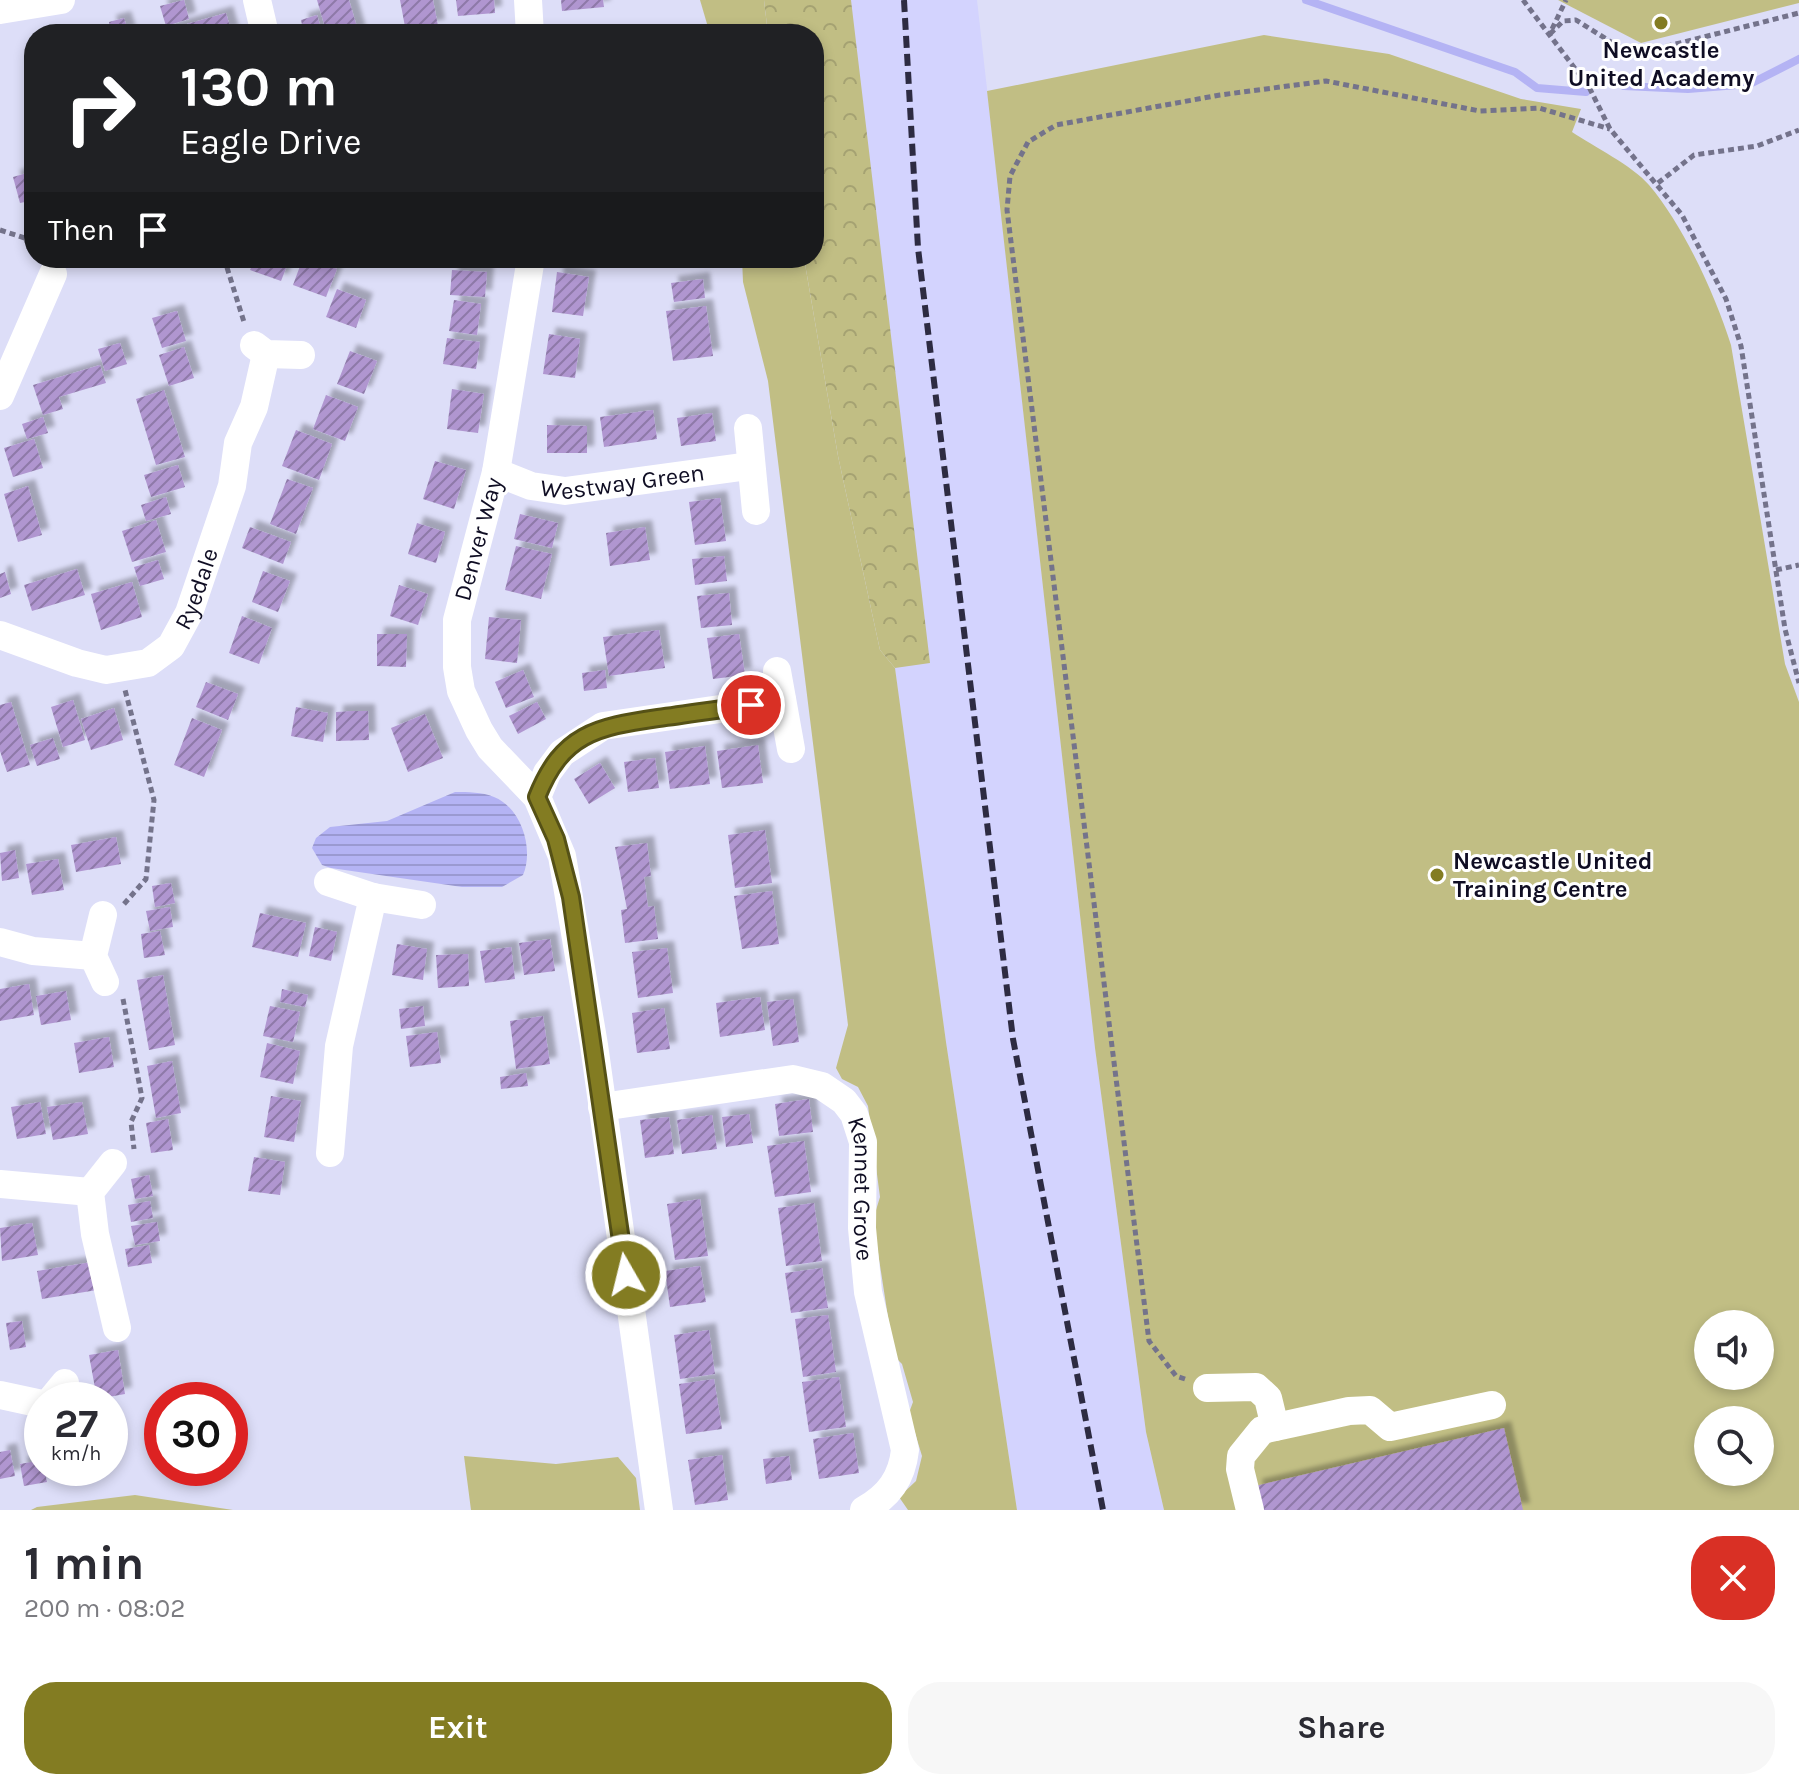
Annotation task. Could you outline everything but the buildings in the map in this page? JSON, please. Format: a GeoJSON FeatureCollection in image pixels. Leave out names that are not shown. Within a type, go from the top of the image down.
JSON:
{"type":"FeatureCollection","features":[{"type":"Feature","properties":{"kind":"street"},"geometry":{"type":"LineString","coordinates":[[0,10],[61,0]]}},
{"type":"Feature","properties":{"kind":"street"},"geometry":{"type":"LineString","coordinates":[[257,0],[263,24]]}},
{"type":"Feature","properties":{"kind":"street"},"geometry":{"type":"LineString","coordinates":[[528,0],[529,24]]}},
{"type":"Feature","properties":{"kind":"street","name":"Denver Way"},"geometry":{"type":"LineString","coordinates":[[529,268],[496,472],[461,599],[457,667],[465,701],[484,739],[537,797],[556,839],[571,897],[659,1510]]}},
{"type":"Feature","properties":{"kind":"street"},"geometry":{"type":"LineString","coordinates":[[0,396],[53,274]]}},
{"type":"Feature","properties":{"kind":"street"},"geometry":{"type":"LineString","coordinates":[[260,349],[301,355]]}},
{"type":"Feature","properties":{"kind":"street","name":"Ryedale"},"geometry":{"type":"LineString","coordinates":[[0,635],[85,666],[120,669],[148,663],[161,655],[178,636],[232,486],[238,443],[254,407],[260,349]]}},
{"type":"Feature","properties":{"kind":"street"},"geometry":{"type":"LineString","coordinates":[[748,428],[749,466],[756,511]]}},
{"type":"Feature","properties":{"kind":"street","name":"Westway Green"},"geometry":{"type":"LineString","coordinates":[[496,472],[531,486],[565,491],[749,466]]}},
{"type":"Feature","properties":{"kind":"street"},"geometry":{"type":"LineString","coordinates":[[777,671],[791,749]]}},
{"type":"Feature","properties":{"kind":"street"},"geometry":{"type":"LineString","coordinates":[[537,797],[547,773],[562,753],[603,726],[782,700]]}},
{"type":"Feature","properties":{"kind":"street"},"geometry":{"type":"LineString","coordinates":[[328,882],[373,897],[422,905]]}},
{"type":"Feature","properties":{"kind":"street"},"geometry":{"type":"LineString","coordinates":[[330,1153],[339,1046],[373,897]]}},
{"type":"Feature","properties":{"kind":"street"},"geometry":{"type":"LineString","coordinates":[[103,915],[93,956],[105,982]]}},
{"type":"Feature","properties":{"kind":"street"},"geometry":{"type":"LineString","coordinates":[[0,942],[33,951],[93,956]]}},
{"type":"Feature","properties":{"kind":"street","name":"Kennet Grove"},"geometry":{"type":"LineString","coordinates":[[602,1107],[793,1079],[831,1091],[854,1114],[863,1142],[862,1228],[868,1292],[905,1450],[904,1463],[890,1490],[864,1510]]}},
{"type":"Feature","properties":{"kind":"street"},"geometry":{"type":"LineString","coordinates":[[113,1163],[90,1192],[95,1234],[117,1328]]}},
{"type":"Feature","properties":{"kind":"street"},"geometry":{"type":"LineString","coordinates":[[0,1184],[90,1192]]}},
{"type":"Feature","properties":{"kind":"street"},"geometry":{"type":"LineString","coordinates":[[1207,1388],[1256,1387],[1268,1398],[1275,1427]]}},
{"type":"Feature","properties":{"kind":"street"},"geometry":{"type":"LineString","coordinates":[[0,1395],[24,1400]]}},
{"type":"Feature","properties":{"kind":"street"},"geometry":{"type":"LineString","coordinates":[[1250,1510],[1240,1469],[1241,1456],[1262,1430],[1349,1411],[1370,1410],[1390,1427],[1492,1405]]}},
{"type":"Feature","properties":{"kind":"path"},"geometry":{"type":"LineString","coordinates":[[1523,0],[1589,87],[1610,129],[1658,183],[1703,249],[1726,299],[1741,346],[1785,629],[1799,683]]}},
{"type":"Feature","properties":{"kind":"path"},"geometry":{"type":"LineString","coordinates":[[1550,34],[1566,0]]}},
{"type":"Feature","properties":{"kind":"path"},"geometry":{"type":"LineString","coordinates":[[1550,34],[1563,21],[1576,20],[1619,47],[1648,51],[1799,13]]}},
{"type":"Feature","properties":{"kind":"path"},"geometry":{"type":"LineString","coordinates":[[1207,1388],[1176,1376],[1149,1341],[1007,210],[1010,176],[1028,142],[1056,125],[1220,95],[1326,81],[1480,111],[1539,108],[1610,129]]}},
{"type":"Feature","properties":{"kind":"path"},"geometry":{"type":"LineString","coordinates":[[1658,183],[1694,155],[1757,146],[1799,130]]}},
{"type":"Feature","properties":{"kind":"path"},"geometry":{"type":"LineString","coordinates":[[0,230],[24,238]]}},
{"type":"Feature","properties":{"kind":"path"},"geometry":{"type":"LineString","coordinates":[[228,268],[260,349]]}},
{"type":"Feature","properties":{"kind":"path"},"geometry":{"type":"LineString","coordinates":[[1776,570],[1799,565]]}},
{"type":"Feature","properties":{"kind":"path"},"geometry":{"type":"LineString","coordinates":[[103,915],[121,907],[146,879],[154,800],[120,669]]}},
{"type":"Feature","properties":{"kind":"path"},"geometry":{"type":"LineString","coordinates":[[105,982],[126,1002],[142,1098],[131,1122],[134,1156],[113,1163]]}},
{"type":"Feature","properties":{"kind":"shaded area"},"geometry":{"type":"Polygon","coordinates":[[[764,0],[977,0],[1095,1048],[1146,1432],[1164,1510],[1017,1510],[946,1042],[895,669],[806,268],[824,268],[824,24],[767,24],[764,0]]]}},
{"type":"Feature","properties":{"kind":"shaded area"},"geometry":{"type":"Polygon","coordinates":[[[455,792],[489,795],[512,810],[526,842],[523,875],[502,887],[462,887],[331,868],[322,865],[312,848],[316,838],[330,827],[387,821],[455,792]]]}},
{"type":"Feature","properties":{"kind":"green space"},"geometry":{"type":"Polygon","coordinates":[[[700,0],[764,0],[767,24],[707,24],[700,0]]]}},
{"type":"Feature","properties":{"kind":"green space"},"geometry":{"type":"Polygon","coordinates":[[[764,0],[851,0],[930,663],[895,668],[880,650],[838,456],[806,268],[824,268],[824,24],[767,24],[764,0]]]}},
{"type":"Feature","properties":{"kind":"green space","name":"Newcastle United Academy"},"geometry":{"type":"Polygon","coordinates":[[[1558,0],[1799,0],[1799,3],[1641,43],[1558,0]]]}},
{"type":"Feature","properties":{"kind":"green space","name":"Newcastle United Training Centre"},"geometry":{"type":"Polygon","coordinates":[[[1264,35],[1389,54],[1521,99],[1581,109],[1572,132],[1623,164],[1649,185],[1686,240],[1716,304],[1731,345],[1785,664],[1799,702],[1799,1510],[1164,1510],[1146,1432],[1095,1048],[987,91],[1264,35]]]}},
{"type":"Feature","properties":{"kind":"green space"},"geometry":{"type":"Polygon","coordinates":[[[742,268],[806,268],[838,456],[880,650],[895,668],[946,1042],[1017,1510],[908,1510],[899,1497],[916,1481],[922,1456],[909,1413],[913,1402],[902,1364],[894,1356],[873,1220],[880,1197],[868,1106],[858,1087],[842,1079],[836,1068],[848,1025],[768,381],[743,282],[742,268]]]}},
{"type":"Feature","properties":{"kind":"green space"},"geometry":{"type":"Polygon","coordinates":[[[464,1456],[556,1464],[618,1457],[636,1478],[640,1510],[471,1510],[464,1456]]]}},
{"type":"Feature","properties":{"kind":"green space"},"geometry":{"type":"Polygon","coordinates":[[[135,1495],[233,1510],[31,1510],[37,1507],[135,1495]]]}},
{"type":"Feature","properties":{"kind":"waterway"},"geometry":{"type":"LineString","coordinates":[[1306,0],[1515,72],[1537,88],[1586,92]]}},
{"type":"Feature","properties":{"kind":"waterway"},"geometry":{"type":"LineString","coordinates":[[1624,86],[1688,89],[1750,84],[1799,59]]}},
{"type":"Feature","properties":{"kind":"railway"},"geometry":{"type":"LineString","coordinates":[[904,0],[918,248],[1013,1039],[1103,1510]]}},
{"type":"Feature","properties":{"kind":"place","name":"Newcastle United Academy"},"geometry":{"type":"Point","coordinates":[1661,23]}},
{"type":"Feature","properties":{"kind":"place","name":"Newcastle United Training Centre"},"geometry":{"type":"Point","coordinates":[1437,875]}},
{"type":"Feature","properties":{"kind":"route"},"geometry":{"type":"LineString","coordinates":[[626,1275],[571,897],[562,856],[537,797],[552,764],[562,753],[588,733],[603,726],[751,705]]}}]}
